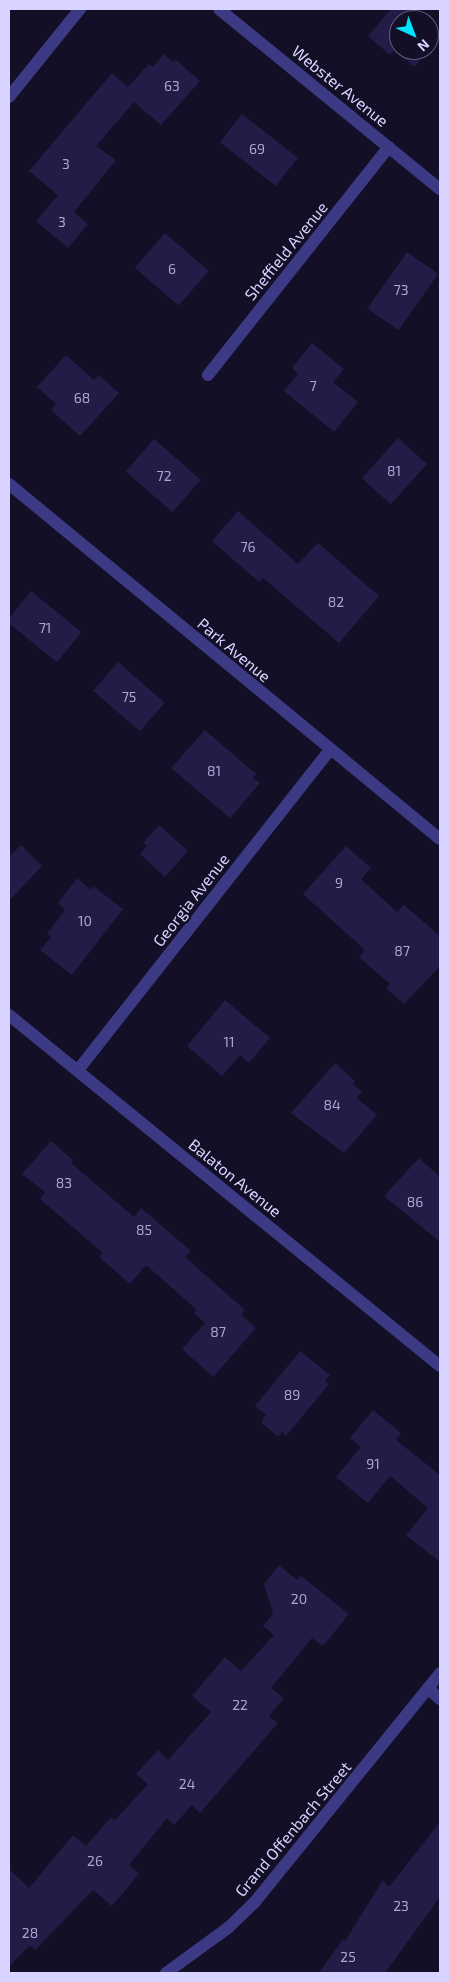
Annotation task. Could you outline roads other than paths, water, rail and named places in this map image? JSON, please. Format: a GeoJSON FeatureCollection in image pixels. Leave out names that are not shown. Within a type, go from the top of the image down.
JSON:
{"type":"FeatureCollection","features":[{"type":"Feature","properties":{"kind":"street"},"geometry":{"type":"LineString","coordinates":[[9,97],[80,9]]}},
{"type":"Feature","properties":{"kind":"street","name":"Webster Avenue"},"geometry":{"type":"LineString","coordinates":[[219,9],[440,189]]}},
{"type":"Feature","properties":{"kind":"street","name":"Sheffield Avenue"},"geometry":{"type":"LineString","coordinates":[[208,375],[389,148]]}},
{"type":"Feature","properties":{"kind":"street","name":"Park Avenue"},"geometry":{"type":"LineString","coordinates":[[9,484],[440,839]]}},
{"type":"Feature","properties":{"kind":"street","name":"Georgia Avenue"},"geometry":{"type":"LineString","coordinates":[[78,1070],[330,750]]}},
{"type":"Feature","properties":{"kind":"street","name":"Balaton Avenue"},"geometry":{"type":"LineString","coordinates":[[9,1015],[440,1366]]}},
{"type":"Feature","properties":{"kind":"street","name":"Grand Offenbach Street"},"geometry":{"type":"LineString","coordinates":[[166,1973],[228,1927],[254,1903],[440,1673]]}},
{"type":"Feature","properties":{"kind":"street"},"geometry":{"type":"LineString","coordinates":[[428,1688],[440,1699]]}}]}
